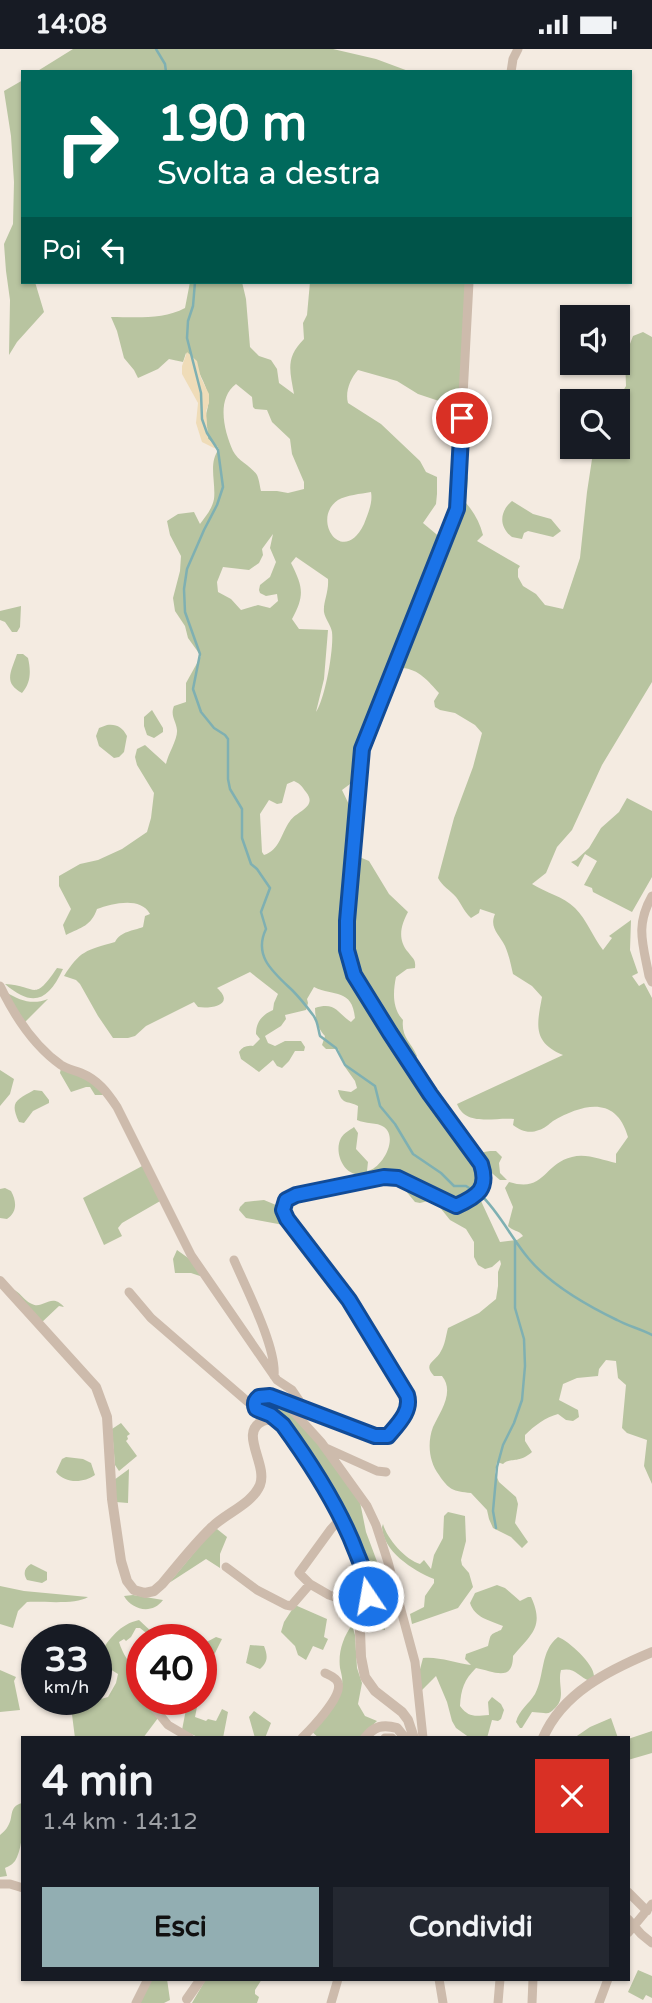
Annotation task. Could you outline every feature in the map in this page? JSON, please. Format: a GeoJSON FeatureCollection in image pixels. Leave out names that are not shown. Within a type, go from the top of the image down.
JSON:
{"type":"FeatureCollection","features":[{"type":"Feature","properties":{"kind":"street"},"geometry":{"type":"LineString","coordinates":[[511,70],[518,49]]}},
{"type":"Feature","properties":{"kind":"street"},"geometry":{"type":"LineString","coordinates":[[275,1399],[375,1436],[388,1436],[403,1418],[409,1403],[407,1395],[349,1300],[287,1219],[283,1210],[286,1200],[296,1195],[384,1177],[398,1178],[456,1206],[482,1188],[485,1177],[481,1164],[430,1094],[354,975],[347,950],[347,921],[362,749],[457,509],[469,284]]}},
{"type":"Feature","properties":{"kind":"street"},"geometry":{"type":"LineString","coordinates":[[651,977],[640,928],[644,909],[652,896]]}},
{"type":"Feature","properties":{"kind":"street"},"geometry":{"type":"LineString","coordinates":[[0,986],[23,1026],[48,1055],[68,1069],[98,1081],[112,1100],[191,1255],[274,1376],[292,1390],[305,1409]]}},
{"type":"Feature","properties":{"kind":"street"},"geometry":{"type":"LineString","coordinates":[[234,1260],[270,1347],[275,1365],[274,1376]]}},
{"type":"Feature","properties":{"kind":"street"},"geometry":{"type":"LineString","coordinates":[[0,1281],[96,1387],[107,1417],[112,1499],[121,1561],[127,1581],[134,1590],[145,1593],[154,1591],[212,1527],[251,1498],[260,1486],[262,1477],[252,1437],[254,1428],[261,1422],[277,1421]]}},
{"type":"Feature","properties":{"kind":"street"},"geometry":{"type":"LineString","coordinates":[[129,1292],[151,1318],[247,1402],[271,1415],[288,1432],[342,1517],[368,1585],[360,1631]]}},
{"type":"Feature","properties":{"kind":"street"},"geometry":{"type":"LineString","coordinates":[[254,1405],[259,1397],[270,1396],[292,1409],[325,1448],[367,1506],[388,1562],[415,1661],[423,1736]]}},
{"type":"Feature","properties":{"kind":"street"},"geometry":{"type":"LineString","coordinates":[[325,1448],[377,1471],[386,1472]]}},
{"type":"Feature","properties":{"kind":"street"},"geometry":{"type":"LineString","coordinates":[[342,1517],[299,1573],[310,1584],[328,1595],[347,1601],[355,1611],[365,1677],[375,1691],[408,1720],[413,1736]]}},
{"type":"Feature","properties":{"kind":"street"},"geometry":{"type":"LineString","coordinates":[[226,1567],[257,1590],[286,1605],[291,1606],[310,1584]]}},
{"type":"Feature","properties":{"kind":"street"},"geometry":{"type":"LineString","coordinates":[[544,1736],[548,1726],[568,1702],[604,1674],[652,1653]]}},
{"type":"Feature","properties":{"kind":"street"},"geometry":{"type":"LineString","coordinates":[[304,1736],[323,1716],[336,1695],[339,1685],[337,1680],[325,1673]]}},
{"type":"Feature","properties":{"kind":"street"},"geometry":{"type":"LineString","coordinates":[[160,1715],[169,1725],[187,1736]]}},
{"type":"Feature","properties":{"kind":"street"},"geometry":{"type":"LineString","coordinates":[[367,1736],[375,1728],[386,1725],[400,1730],[404,1736]]}},
{"type":"Feature","properties":{"kind":"street"},"geometry":{"type":"LineString","coordinates":[[0,1884],[21,1887]]}},
{"type":"Feature","properties":{"kind":"street"},"geometry":{"type":"LineString","coordinates":[[630,1893],[649,1907],[630,1926],[652,1943]]}},
{"type":"Feature","properties":{"kind":"street"},"geometry":{"type":"LineString","coordinates":[[136,2003],[147,1981]]}},
{"type":"Feature","properties":{"kind":"street"},"geometry":{"type":"LineString","coordinates":[[185,2002],[200,1981]]}},
{"type":"Feature","properties":{"kind":"street"},"geometry":{"type":"LineString","coordinates":[[331,2003],[337,1981]]}},
{"type":"Feature","properties":{"kind":"street"},"geometry":{"type":"LineString","coordinates":[[439,1981],[443,2003]]}},
{"type":"Feature","properties":{"kind":"street"},"geometry":{"type":"LineString","coordinates":[[497,1981],[498,2003]]}},
{"type":"Feature","properties":{"kind":"street"},"geometry":{"type":"LineString","coordinates":[[532,2003],[533,1981]]}},
{"type":"Feature","properties":{"kind":"street"},"geometry":{"type":"LineString","coordinates":[[599,2003],[607,1981]]}},
{"type":"Feature","properties":{"kind":"green space"},"geometry":{"type":"Polygon","coordinates":[[[73,49],[333,49],[376,59],[406,70],[39,70],[73,49]]]}},
{"type":"Feature","properties":{"kind":"green space"},"geometry":{"type":"Polygon","coordinates":[[[21,81],[21,284],[36,284],[44,312],[9,355],[10,300],[4,244],[13,224],[14,182],[4,91],[21,81]]]}},
{"type":"Feature","properties":{"kind":"green space"},"geometry":{"type":"Polygon","coordinates":[[[190,284],[242,284],[250,347],[259,356],[271,360],[277,369],[279,383],[294,394],[290,365],[294,352],[304,339],[303,323],[307,315],[310,284],[467,284],[460,408],[418,394],[397,381],[358,370],[348,390],[348,403],[381,424],[420,461],[426,472],[437,477],[436,504],[423,523],[442,539],[359,743],[354,781],[342,790],[354,815],[349,964],[482,1168],[480,1183],[475,1188],[500,1242],[517,1240],[523,1236],[508,1226],[513,1207],[505,1188],[509,1182],[530,1184],[555,1165],[577,1156],[616,1163],[616,1154],[628,1137],[615,1114],[597,1107],[576,1110],[543,1129],[532,1132],[513,1125],[514,1119],[474,1118],[461,1111],[457,1104],[563,1055],[553,1050],[541,1038],[538,1024],[542,997],[532,986],[513,974],[506,949],[494,927],[495,914],[480,909],[479,913],[471,918],[438,878],[454,818],[482,733],[475,725],[455,713],[435,707],[434,701],[439,693],[418,673],[402,668],[370,752],[361,821],[358,818],[363,754],[455,520],[463,474],[468,478],[466,503],[483,535],[477,541],[520,566],[518,577],[523,586],[536,594],[545,605],[563,609],[580,558],[592,459],[630,459],[630,389],[624,389],[626,375],[630,375],[630,344],[633,336],[643,332],[652,337],[652,682],[602,765],[572,830],[557,847],[546,873],[532,884],[565,900],[575,908],[603,950],[612,938],[609,936],[631,920],[630,950],[638,973],[632,976],[639,986],[644,983],[652,998],[652,1484],[644,1466],[647,1440],[627,1433],[622,1428],[626,1385],[618,1378],[616,1361],[606,1360],[599,1369],[598,1376],[577,1378],[563,1384],[559,1400],[578,1410],[579,1417],[573,1421],[566,1420],[558,1414],[545,1420],[525,1435],[525,1441],[532,1452],[523,1458],[503,1464],[497,1462],[495,1473],[499,1482],[516,1497],[518,1504],[515,1523],[528,1542],[522,1548],[511,1537],[493,1528],[487,1510],[471,1493],[456,1490],[446,1484],[433,1464],[430,1452],[431,1433],[445,1402],[447,1389],[442,1376],[434,1376],[430,1365],[442,1349],[448,1328],[479,1313],[496,1299],[500,1260],[485,1269],[478,1265],[474,1257],[474,1242],[466,1229],[450,1220],[438,1205],[428,1201],[415,1202],[405,1190],[410,1182],[385,1172],[362,1177],[362,1174],[350,1172],[342,1163],[339,1144],[342,1136],[354,1127],[358,1133],[356,1149],[368,1162],[367,1171],[383,1159],[390,1138],[384,1127],[357,1120],[358,1106],[343,1101],[338,1090],[351,1092],[357,1088],[355,1081],[345,1067],[338,1049],[326,1049],[322,1045],[325,1036],[317,1023],[315,1008],[332,1007],[351,1022],[355,1018],[350,1002],[341,995],[314,987],[307,999],[306,1010],[285,1015],[286,1019],[281,1026],[265,1036],[268,1043],[275,1046],[285,1041],[301,1041],[305,1047],[304,1051],[295,1051],[282,1068],[273,1060],[259,1072],[241,1059],[239,1052],[245,1047],[253,1046],[260,1039],[256,1034],[258,1022],[273,1010],[278,994],[250,972],[217,988],[224,998],[219,1005],[198,1007],[194,1002],[128,1038],[113,1038],[80,984],[64,976],[85,953],[115,942],[124,933],[143,927],[145,916],[150,914],[145,908],[133,903],[110,905],[97,909],[89,923],[66,935],[63,925],[71,909],[59,886],[59,876],[80,864],[98,860],[122,849],[147,832],[154,793],[137,765],[137,749],[145,745],[166,764],[177,734],[173,709],[174,706],[186,702],[186,683],[201,656],[188,638],[185,626],[175,611],[173,598],[181,556],[170,535],[167,521],[178,514],[194,512],[200,524],[213,503],[213,466],[219,449],[208,439],[207,392],[186,353],[183,362],[169,359],[158,369],[138,378],[124,358],[111,317],[158,316],[185,308],[190,284]],[[236,384],[226,398],[224,416],[235,455],[257,475],[261,491],[288,493],[304,489],[304,482],[292,454],[290,439],[272,422],[267,410],[253,407],[252,397],[236,384]],[[371,492],[338,500],[330,508],[327,518],[328,528],[333,536],[339,541],[347,541],[356,536],[364,524],[371,492]],[[273,534],[262,549],[263,555],[259,563],[249,570],[223,567],[217,582],[218,592],[231,599],[241,610],[258,605],[270,608],[278,601],[277,594],[266,596],[259,590],[260,585],[270,577],[276,562],[270,548],[273,534]],[[296,557],[291,563],[300,585],[301,597],[292,619],[299,629],[328,630],[324,679],[316,712],[326,685],[332,650],[332,632],[324,612],[328,579],[296,557]],[[294,781],[287,784],[282,803],[269,800],[260,814],[264,855],[274,849],[290,821],[310,801],[301,786],[294,781]]]}},
{"type":"Feature","properties":{"kind":"green space"},"geometry":{"type":"Polygon","coordinates":[[[512,501],[533,514],[551,519],[561,531],[553,537],[528,531],[522,539],[512,537],[505,529],[502,519],[512,501]]]}},
{"type":"Feature","properties":{"kind":"green space"},"geometry":{"type":"Polygon","coordinates":[[[21,606],[20,627],[17,632],[12,632],[5,622],[0,620],[0,611],[21,606]]]}},
{"type":"Feature","properties":{"kind":"green space"},"geometry":{"type":"Polygon","coordinates":[[[17,654],[28,658],[30,668],[29,681],[22,693],[10,681],[17,654]]]}},
{"type":"Feature","properties":{"kind":"green space"},"geometry":{"type":"Polygon","coordinates":[[[152,710],[163,728],[163,732],[154,738],[147,735],[144,726],[144,717],[152,710]]]}},
{"type":"Feature","properties":{"kind":"green space"},"geometry":{"type":"Polygon","coordinates":[[[107,725],[119,727],[127,736],[124,752],[119,757],[114,758],[99,746],[96,736],[99,728],[107,725]]]}},
{"type":"Feature","properties":{"kind":"green space"},"geometry":{"type":"Polygon","coordinates":[[[627,798],[652,811],[652,877],[632,912],[584,885],[597,861],[585,854],[578,867],[571,862],[589,848],[601,828],[619,812],[627,798]]]}},
{"type":"Feature","properties":{"kind":"green space"},"geometry":{"type":"Polygon","coordinates":[[[357,856],[369,861],[389,894],[408,912],[401,937],[415,961],[415,968],[407,969],[396,977],[394,994],[405,1035],[417,1056],[413,1062],[356,974],[350,953],[357,856]]]}},
{"type":"Feature","properties":{"kind":"green space"},"geometry":{"type":"Polygon","coordinates":[[[57,968],[63,969],[57,980],[52,988],[39,997],[24,996],[5,984],[39,989],[57,968]]]}},
{"type":"Feature","properties":{"kind":"green space"},"geometry":{"type":"Polygon","coordinates":[[[6,992],[27,1001],[48,999],[24,1023],[6,992]]]}},
{"type":"Feature","properties":{"kind":"green space"},"geometry":{"type":"Polygon","coordinates":[[[61,1068],[98,1083],[103,1095],[95,1095],[90,1087],[71,1092],[60,1073],[61,1068]]]}},
{"type":"Feature","properties":{"kind":"green space"},"geometry":{"type":"Polygon","coordinates":[[[0,1070],[14,1079],[10,1094],[0,1106],[0,1070]]]}},
{"type":"Feature","properties":{"kind":"green space"},"geometry":{"type":"Polygon","coordinates":[[[34,1090],[42,1091],[49,1103],[33,1111],[24,1123],[19,1122],[15,1110],[16,1102],[34,1090]]]}},
{"type":"Feature","properties":{"kind":"green space"},"geometry":{"type":"Polygon","coordinates":[[[496,1151],[502,1157],[499,1163],[500,1173],[507,1180],[500,1180],[484,1164],[484,1152],[496,1151]]]}},
{"type":"Feature","properties":{"kind":"green space"},"geometry":{"type":"Polygon","coordinates":[[[144,1165],[162,1200],[122,1223],[118,1228],[122,1236],[104,1245],[83,1198],[144,1165]]]}},
{"type":"Feature","properties":{"kind":"green space"},"geometry":{"type":"Polygon","coordinates":[[[0,1189],[11,1191],[15,1203],[13,1213],[7,1219],[0,1218],[0,1189]]]}},
{"type":"Feature","properties":{"kind":"green space"},"geometry":{"type":"Polygon","coordinates":[[[264,1200],[276,1205],[289,1226],[246,1218],[239,1210],[245,1202],[264,1200]]]}},
{"type":"Feature","properties":{"kind":"green space"},"geometry":{"type":"Polygon","coordinates":[[[177,1250],[191,1260],[202,1273],[200,1276],[175,1273],[173,1259],[177,1250]]]}},
{"type":"Feature","properties":{"kind":"green space"},"geometry":{"type":"Polygon","coordinates":[[[7,1288],[15,1290],[32,1304],[55,1301],[64,1307],[59,1306],[40,1324],[7,1288]]]}},
{"type":"Feature","properties":{"kind":"green space"},"geometry":{"type":"Polygon","coordinates":[[[267,1399],[287,1408],[303,1424],[359,1497],[366,1532],[385,1583],[386,1592],[380,1606],[385,1617],[385,1630],[382,1630],[376,1617],[371,1590],[318,1466],[291,1423],[279,1414],[260,1407],[260,1401],[267,1399]]]}},
{"type":"Feature","properties":{"kind":"green space"},"geometry":{"type":"Polygon","coordinates":[[[121,1423],[130,1434],[126,1441],[137,1456],[119,1471],[115,1465],[112,1429],[121,1423]]]}},
{"type":"Feature","properties":{"kind":"green space"},"geometry":{"type":"Polygon","coordinates":[[[66,1457],[91,1463],[95,1475],[86,1480],[64,1479],[56,1472],[62,1459],[66,1457]]]}},
{"type":"Feature","properties":{"kind":"green space"},"geometry":{"type":"Polygon","coordinates":[[[129,1469],[128,1503],[116,1502],[114,1480],[129,1469]]]}},
{"type":"Feature","properties":{"kind":"green space"},"geometry":{"type":"Polygon","coordinates":[[[448,1512],[465,1516],[466,1541],[461,1560],[473,1587],[458,1608],[412,1624],[410,1614],[424,1607],[425,1596],[434,1579],[408,1565],[393,1552],[387,1544],[382,1527],[383,1524],[388,1536],[403,1554],[420,1564],[424,1560],[431,1569],[434,1555],[443,1538],[444,1516],[448,1512]]]}},
{"type":"Feature","properties":{"kind":"green space"},"geometry":{"type":"Polygon","coordinates":[[[217,1529],[227,1537],[220,1554],[220,1568],[206,1559],[169,1583],[213,1530],[217,1529]]]}},
{"type":"Feature","properties":{"kind":"green space"},"geometry":{"type":"Polygon","coordinates":[[[31,1564],[47,1572],[47,1580],[42,1583],[27,1580],[25,1571],[31,1564]]]}},
{"type":"Feature","properties":{"kind":"green space"},"geometry":{"type":"Polygon","coordinates":[[[497,1585],[505,1588],[520,1601],[531,1597],[537,1616],[530,1636],[513,1656],[510,1670],[495,1673],[476,1668],[462,1690],[460,1706],[466,1713],[476,1716],[489,1715],[488,1702],[492,1697],[501,1704],[504,1710],[501,1719],[492,1720],[488,1736],[467,1736],[456,1728],[436,1676],[421,1691],[418,1677],[423,1658],[471,1665],[465,1659],[466,1654],[488,1646],[491,1635],[501,1630],[503,1626],[479,1615],[472,1608],[470,1603],[475,1593],[497,1585]]]}},
{"type":"Feature","properties":{"kind":"green space"},"geometry":{"type":"Polygon","coordinates":[[[0,1586],[88,1597],[68,1602],[27,1602],[18,1611],[13,1628],[0,1624],[0,1586]]]}},
{"type":"Feature","properties":{"kind":"green space"},"geometry":{"type":"Polygon","coordinates":[[[124,1596],[163,1600],[153,1608],[142,1609],[132,1605],[124,1596]]]}},
{"type":"Feature","properties":{"kind":"green space"},"geometry":{"type":"Polygon","coordinates":[[[295,1605],[327,1619],[324,1637],[328,1639],[323,1650],[313,1646],[306,1660],[298,1655],[295,1646],[281,1632],[295,1605]]]}},
{"type":"Feature","properties":{"kind":"green space"},"geometry":{"type":"Polygon","coordinates":[[[139,1620],[143,1624],[129,1624],[139,1620]]]}},
{"type":"Feature","properties":{"kind":"green space"},"geometry":{"type":"Polygon","coordinates":[[[352,1625],[357,1668],[362,1683],[358,1704],[365,1716],[377,1721],[361,1736],[317,1736],[311,1731],[340,1690],[340,1662],[344,1640],[352,1625]]]}},
{"type":"Feature","properties":{"kind":"green space"},"geometry":{"type":"Polygon","coordinates":[[[126,1626],[126,1641],[124,1639],[119,1642],[126,1657],[126,1715],[156,1715],[158,1718],[144,1736],[75,1736],[72,1715],[112,1715],[112,1690],[118,1674],[112,1670],[112,1637],[126,1626]]]}},
{"type":"Feature","properties":{"kind":"green space"},"geometry":{"type":"Polygon","coordinates":[[[558,1637],[580,1653],[590,1665],[594,1676],[590,1681],[574,1671],[561,1670],[561,1696],[558,1705],[549,1713],[532,1712],[520,1728],[516,1722],[517,1718],[535,1694],[545,1656],[558,1637]]]}},
{"type":"Feature","properties":{"kind":"green space"},"geometry":{"type":"Polygon","coordinates":[[[250,1645],[264,1646],[267,1659],[260,1669],[246,1663],[250,1645]]]}},
{"type":"Feature","properties":{"kind":"green space"},"geometry":{"type":"Polygon","coordinates":[[[0,1670],[16,1677],[14,1681],[20,1710],[0,1712],[0,1670]]]}},
{"type":"Feature","properties":{"kind":"green space"},"geometry":{"type":"Polygon","coordinates":[[[222,1709],[228,1712],[223,1736],[196,1736],[182,1730],[185,1715],[216,1721],[222,1709]]]}},
{"type":"Feature","properties":{"kind":"green space"},"geometry":{"type":"Polygon","coordinates":[[[254,1711],[271,1723],[266,1736],[254,1736],[249,1717],[254,1711]]]}},
{"type":"Feature","properties":{"kind":"green space"},"geometry":{"type":"Polygon","coordinates":[[[611,1718],[617,1736],[577,1736],[611,1718]]]}},
{"type":"Feature","properties":{"kind":"green space"},"geometry":{"type":"Polygon","coordinates":[[[652,1731],[652,1753],[630,1759],[630,1738],[652,1731]]]}},
{"type":"Feature","properties":{"kind":"green space"},"geometry":{"type":"Polygon","coordinates":[[[21,1804],[20,1849],[15,1861],[5,1868],[7,1876],[0,1877],[0,1835],[10,1823],[13,1810],[21,1804]]]}},
{"type":"Feature","properties":{"kind":"green space"},"geometry":{"type":"Polygon","coordinates":[[[638,1970],[652,1976],[652,1998],[646,1995],[643,2000],[628,1992],[638,1970]]]}},
{"type":"Feature","properties":{"kind":"green space"},"geometry":{"type":"Polygon","coordinates":[[[150,1981],[167,1981],[170,2000],[164,2003],[138,2003],[150,1981]]]}},
{"type":"Feature","properties":{"kind":"green space"},"geometry":{"type":"Polygon","coordinates":[[[205,1981],[261,1981],[255,1990],[259,1997],[257,2003],[192,2003],[205,1981]]]}},
{"type":"Feature","properties":{"kind":"sand"},"geometry":{"type":"Polygon","coordinates":[[[187,352],[197,361],[209,394],[206,411],[208,439],[218,447],[214,448],[202,442],[196,423],[198,403],[182,374],[187,352]]]}},
{"type":"Feature","properties":{"kind":"waterway"},"geometry":{"type":"LineString","coordinates":[[156,49],[166,70]]}},
{"type":"Feature","properties":{"kind":"waterway"},"geometry":{"type":"LineString","coordinates":[[195,284],[187,338],[201,393],[202,419],[218,450],[223,487],[187,569],[185,612],[200,654],[193,689],[201,712],[214,728],[228,739],[228,779],[230,789],[242,809],[242,838],[251,864],[270,888],[261,912],[266,929],[262,947],[264,955],[272,970],[315,1017],[320,1036],[336,1048],[345,1065],[375,1086],[380,1106],[395,1124],[413,1154],[441,1173],[454,1186],[466,1186],[474,1191]]}},
{"type":"Feature","properties":{"kind":"waterway"},"geometry":{"type":"LineString","coordinates":[[480,1194],[494,1209],[529,1259],[548,1277],[594,1308],[652,1335]]}},
{"type":"Feature","properties":{"kind":"waterway"},"geometry":{"type":"LineString","coordinates":[[496,1528],[493,1511],[497,1467],[522,1400],[525,1366],[524,1339],[515,1308],[515,1241]]}},
{"type":"Feature","properties":{"kind":"route"},"geometry":{"type":"LineString","coordinates":[[368,1596],[364,1571],[341,1513],[283,1425],[271,1415],[261,1413],[254,1405],[259,1397],[270,1396],[375,1436],[388,1436],[403,1418],[409,1403],[407,1395],[349,1300],[287,1219],[283,1210],[286,1200],[296,1195],[384,1177],[398,1178],[456,1206],[482,1188],[485,1177],[481,1164],[430,1094],[354,975],[347,950],[347,921],[362,749],[457,509],[462,418]]}}]}
